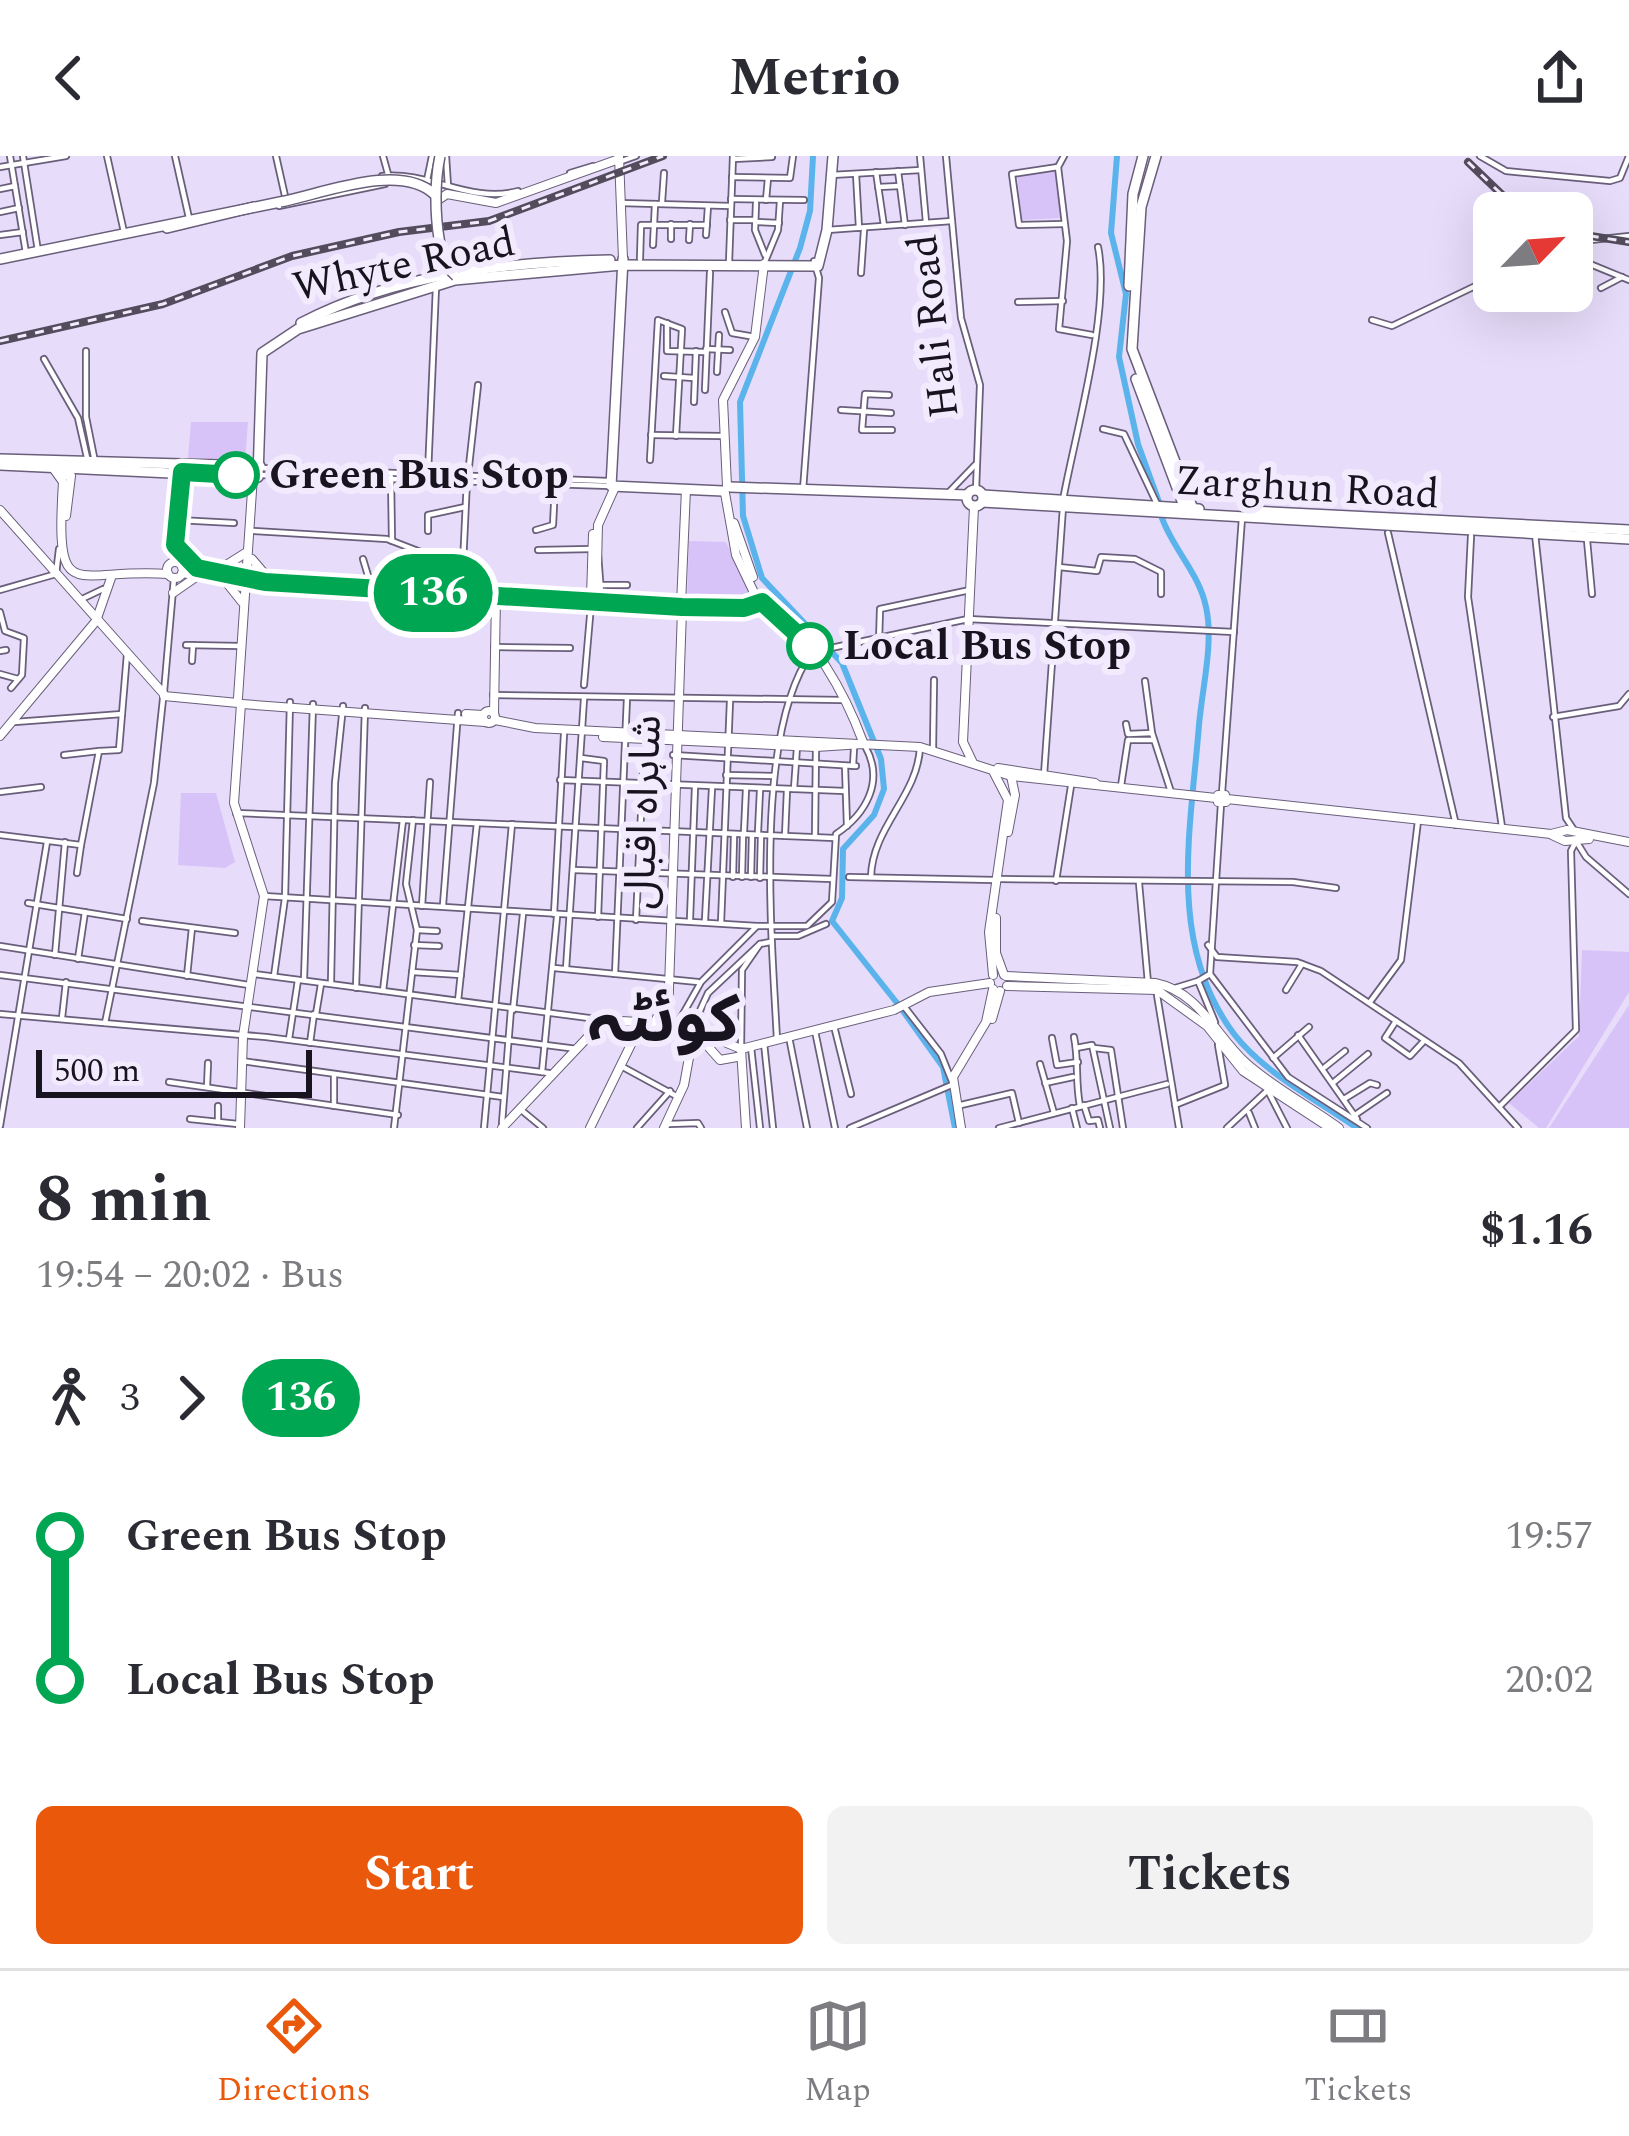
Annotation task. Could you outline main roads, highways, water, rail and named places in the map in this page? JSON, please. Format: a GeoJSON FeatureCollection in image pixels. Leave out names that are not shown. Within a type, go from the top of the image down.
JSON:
{"type":"FeatureCollection","features":[{"type":"Feature","properties":{"kind":"main road"},"geometry":{"type":"LineString","coordinates":[[438,156],[430,191],[438,281]]}},
{"type":"Feature","properties":{"kind":"main road"},"geometry":{"type":"LineString","coordinates":[[816,264],[827,230],[830,156]]}},
{"type":"Feature","properties":{"kind":"main road"},"geometry":{"type":"LineString","coordinates":[[816,264],[830,156]]}},
{"type":"Feature","properties":{"kind":"main road"},"geometry":{"type":"LineString","coordinates":[[1150,156],[1138,198],[1126,346],[1189,511]]}},
{"type":"Feature","properties":{"kind":"main road"},"geometry":{"type":"LineString","coordinates":[[0,262],[282,199],[395,180],[430,191]]}},
{"type":"Feature","properties":{"kind":"main road"},"geometry":{"type":"LineString","coordinates":[[430,191],[448,269],[456,276]]}},
{"type":"Feature","properties":{"kind":"main road"},"geometry":{"type":"LineString","coordinates":[[0,262],[190,220]]}},
{"type":"Feature","properties":{"kind":"main road"},"geometry":{"type":"LineString","coordinates":[[614,484],[625,262]]}},
{"type":"Feature","properties":{"kind":"main road"},"geometry":{"type":"LineString","coordinates":[[640,262],[816,264]]}},
{"type":"Feature","properties":{"kind":"main road"},"geometry":{"type":"LineString","coordinates":[[640,262],[764,262]]}},
{"type":"Feature","properties":{"kind":"main road","name":"Whyte Road"},"geometry":{"type":"LineString","coordinates":[[305,324],[345,303],[450,272],[640,262]]}},
{"type":"Feature","properties":{"kind":"main road","name":"Whyte Road"},"geometry":{"type":"LineString","coordinates":[[305,324],[456,276],[600,263]]}},
{"type":"Feature","properties":{"kind":"main road","name":"Whyte Road"},"geometry":{"type":"LineString","coordinates":[[305,324],[438,281],[600,263]]}},
{"type":"Feature","properties":{"kind":"main road","name":"Zarghun Road"},"geometry":{"type":"LineString","coordinates":[[0,462],[257,471],[257,350],[305,324]]}},
{"type":"Feature","properties":{"kind":"main road","name":"Zarghun Road"},"geometry":{"type":"LineString","coordinates":[[0,462],[52,467],[91,464]]}},
{"type":"Feature","properties":{"kind":"main road","name":"Zarghun Road"},"geometry":{"type":"LineString","coordinates":[[614,484],[939,496],[1587,536],[1629,534]]}},
{"type":"Feature","properties":{"kind":"main road","name":"Zarghun Road"},"geometry":{"type":"LineString","coordinates":[[614,484],[975,498]]}},
{"type":"Feature","properties":{"kind":"main road"},"geometry":{"type":"LineString","coordinates":[[1182,485],[1205,509]]}},
{"type":"Feature","properties":{"kind":"main road"},"geometry":{"type":"LineString","coordinates":[[1160,509],[1182,485]]}},
{"type":"Feature","properties":{"kind":"main road","name":"Zarghun Road"},"geometry":{"type":"LineString","coordinates":[[1189,511],[1629,534]]}},
{"type":"Feature","properties":{"kind":"waterway"},"geometry":{"type":"LineString","coordinates":[[813,156],[810,211],[800,248],[740,402],[743,516],[762,578],[842,663],[881,759],[884,789],[874,815],[843,849],[842,898],[832,921],[897,1003]]}},
{"type":"Feature","properties":{"kind":"waterway"},"geometry":{"type":"LineString","coordinates":[[1117,156],[1111,233],[1126,294],[1119,357],[1138,444],[1159,502]]}},
{"type":"Feature","properties":{"kind":"waterway"},"geometry":{"type":"LineString","coordinates":[[1162,518],[1198,583],[1208,621],[1189,844],[1191,924],[1199,962],[1213,999],[1246,1048],[1357,1128]]}},
{"type":"Feature","properties":{"kind":"waterway"},"geometry":{"type":"LineString","coordinates":[[903,1011],[943,1067],[955,1128]]}},
{"type":"Feature","properties":{"kind":"railway"},"geometry":{"type":"LineString","coordinates":[[0,341],[163,304],[292,256],[399,232],[489,221],[663,156]]}},
{"type":"Feature","properties":{"kind":"railway"},"geometry":{"type":"LineString","coordinates":[[1468,162],[1499,192]]}},
{"type":"Feature","properties":{"kind":"railway"},"geometry":{"type":"LineString","coordinates":[[1593,236],[1629,242]]}},
{"type":"Feature","properties":{"kind":"place","name":"Green Bus Stop"},"geometry":{"type":"Point","coordinates":[236,475]}},
{"type":"Feature","properties":{"kind":"place","name":"Local Bus Stop"},"geometry":{"type":"Point","coordinates":[810,646]}},
{"type":"Feature","properties":{"kind":"district","name":"کوئٹہ"},"geometry":{"type":"Point","coordinates":[664,1021]}}]}
